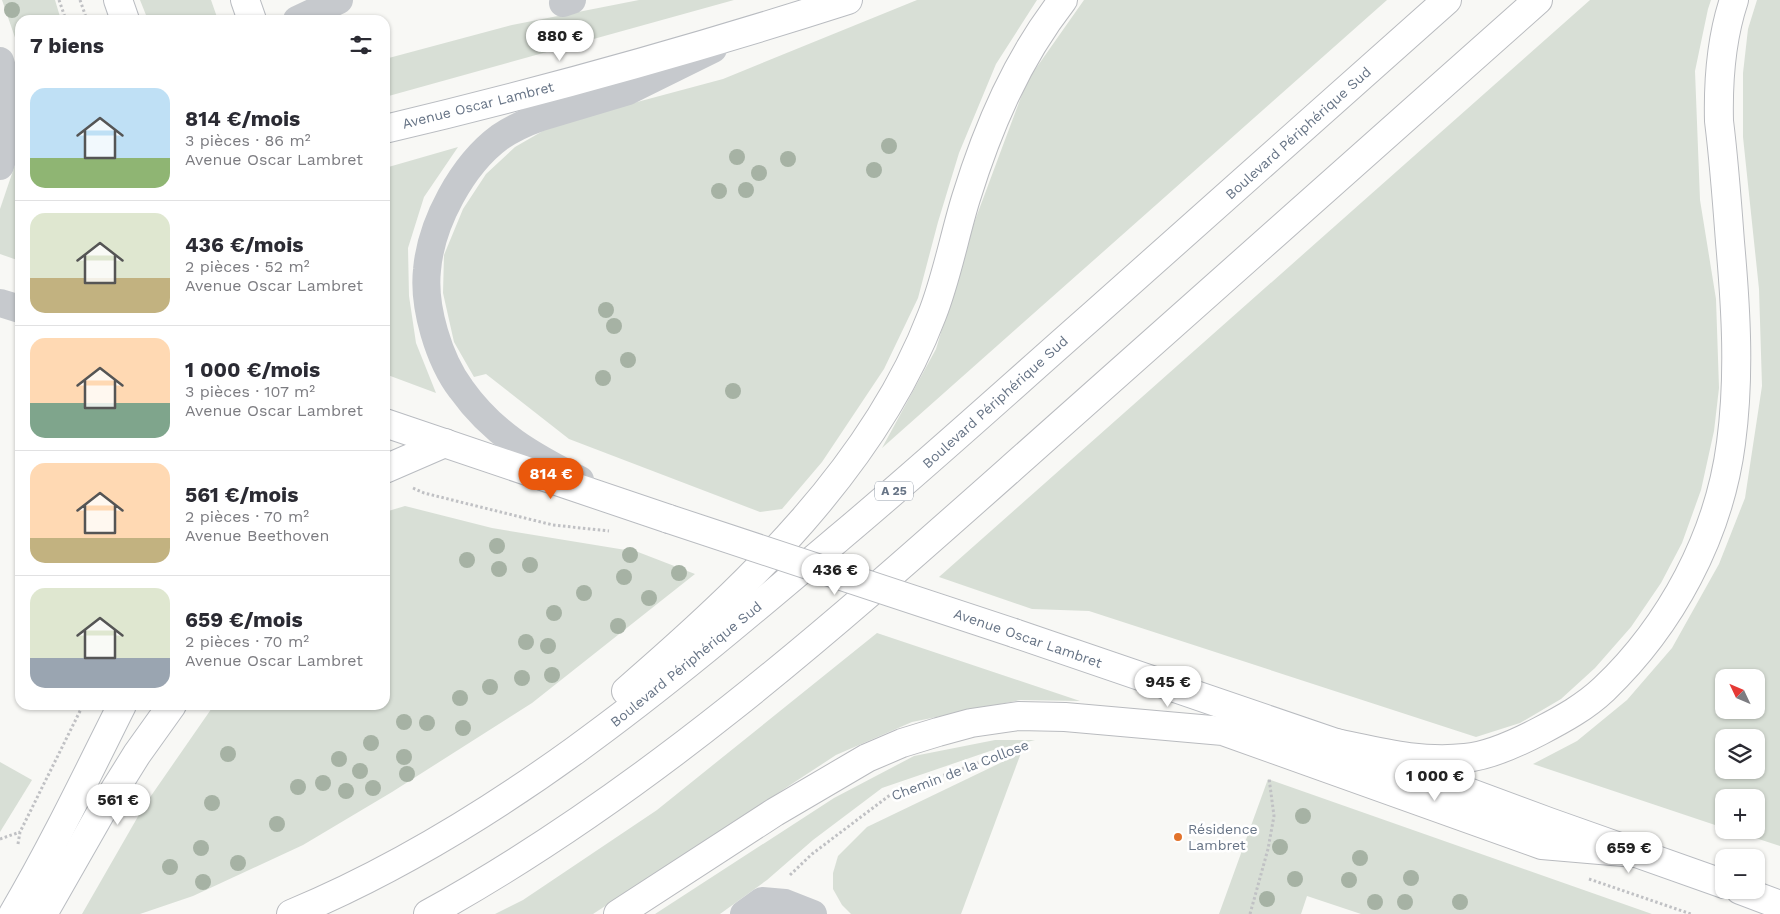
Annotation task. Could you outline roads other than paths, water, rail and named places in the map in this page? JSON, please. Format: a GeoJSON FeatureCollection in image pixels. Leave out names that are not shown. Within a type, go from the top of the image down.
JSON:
{"type":"FeatureCollection","features":[{"type":"Feature","properties":{"kind":"main road"},"geometry":{"type":"LineString","coordinates":[[118,0],[123,15]]}},
{"type":"Feature","properties":{"kind":"main road"},"geometry":{"type":"LineString","coordinates":[[245,0],[250,15]]}},
{"type":"Feature","properties":{"kind":"main road","name":"Avenue Oscar Lambret"},"geometry":{"type":"LineString","coordinates":[[390,128],[480,106],[745,33],[848,0]]}},
{"type":"Feature","properties":{"kind":"main road"},"geometry":{"type":"LineString","coordinates":[[479,814],[566,744],[678,645],[730,596],[827,492],[861,446],[895,392],[932,316],[948,269],[966,199],[1005,93],[1028,51],[1063,0]]}},
{"type":"Feature","properties":{"kind":"main road","name":"Boulevard Périphérique Sud"},"geometry":{"type":"LineString","coordinates":[[291,914],[408,857],[479,814],[563,759],[632,709],[900,487],[1447,0]]}},
{"type":"Feature","properties":{"kind":"main road"},"geometry":{"type":"LineString","coordinates":[[428,914],[498,874],[623,792],[686,745],[764,682],[944,528],[1538,0]]}},
{"type":"Feature","properties":{"kind":"main road"},"geometry":{"type":"LineString","coordinates":[[1336,743],[1417,759],[1466,758],[1523,740],[1570,715],[1602,690],[1633,658],[1663,618],[1693,569],[1711,527],[1722,485],[1731,444],[1736,398],[1737,339],[1718,90],[1728,18],[1734,0]]}},
{"type":"Feature","properties":{"kind":"main road","name":"Avenue Oscar Lambret"},"geometry":{"type":"LineString","coordinates":[[390,425],[1014,633],[1336,743],[1715,881]]}},
{"type":"Feature","properties":{"kind":"main road"},"geometry":{"type":"LineString","coordinates":[[390,467],[445,443]]}},
{"type":"Feature","properties":{"kind":"main road"},"geometry":{"type":"LineString","coordinates":[[13,914],[119,710]]}},
{"type":"Feature","properties":{"kind":"main road"},"geometry":{"type":"LineString","coordinates":[[137,754],[159,710]]}},
{"type":"Feature","properties":{"kind":"main road"},"geometry":{"type":"LineString","coordinates":[[43,914],[104,807],[137,754],[168,710]]}},
{"type":"Feature","properties":{"kind":"main road"},"geometry":{"type":"LineString","coordinates":[[618,914],[776,812],[867,758],[902,743],[938,732],[971,723],[1018,716],[1065,717],[1224,731],[1542,845],[1635,853]]}},
{"type":"Feature","properties":{"kind":"main road"},"geometry":{"type":"LineString","coordinates":[[1765,894],[1780,895]]}},
{"type":"Feature","properties":{"kind":"main road"},"geometry":{"type":"LineString","coordinates":[[1764,899],[1780,905]]}},
{"type":"Feature","properties":{"kind":"street"},"geometry":{"type":"LineString","coordinates":[[308,15],[339,0]]}},
{"type":"Feature","properties":{"kind":"street","name":"Avenue Oscar Lambret"},"geometry":{"type":"LineString","coordinates":[[669,519],[546,463],[517,446],[480,412],[459,387],[441,350],[429,309],[426,289],[427,271],[441,216],[449,200],[473,164],[499,138],[528,121],[541,116],[628,91],[745,33]]}},
{"type":"Feature","properties":{"kind":"street"},"geometry":{"type":"LineString","coordinates":[[0,61],[6,80],[11,109],[8,140],[0,166]]}},
{"type":"Feature","properties":{"kind":"street"},"geometry":{"type":"LineString","coordinates":[[0,303],[15,308]]}},
{"type":"Feature","properties":{"kind":"street"},"geometry":{"type":"LineString","coordinates":[[753,908],[785,903],[813,914]]}},
{"type":"Feature","properties":{"kind":"place","name":"Résidence Lambret"},"geometry":{"type":"Point","coordinates":[1178,837]}}]}
